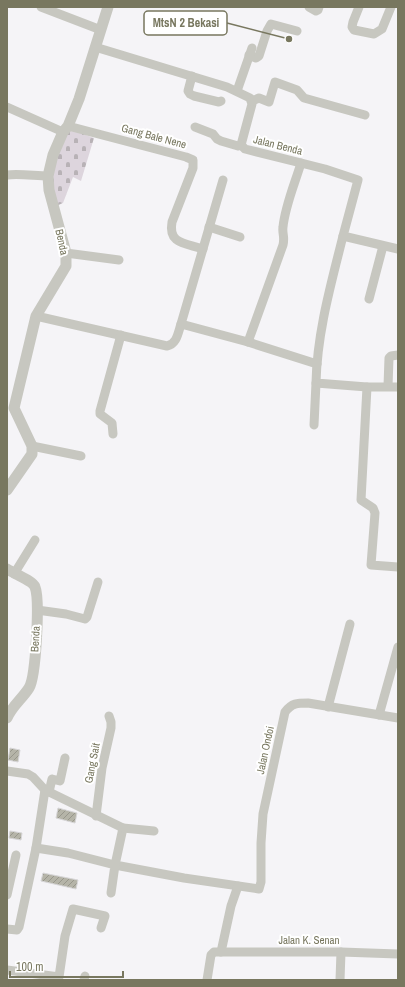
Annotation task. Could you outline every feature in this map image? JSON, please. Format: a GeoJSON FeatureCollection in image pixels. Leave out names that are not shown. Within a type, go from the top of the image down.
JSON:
{"type":"FeatureCollection","features":[{"type":"Feature","properties":{"kind":"street"},"geometry":{"type":"LineString","coordinates":[[41,7],[101,30]]}},
{"type":"Feature","properties":{"kind":"street","name":"Benda"},"geometry":{"type":"LineString","coordinates":[[32,446],[14,408],[36,316],[66,266],[66,253],[49,190],[48,176],[53,155],[79,99],[108,7]]}},
{"type":"Feature","properties":{"kind":"street"},"geometry":{"type":"LineString","coordinates":[[309,7],[316,11],[319,7]]}},
{"type":"Feature","properties":{"kind":"street"},"geometry":{"type":"LineString","coordinates":[[358,7],[352,27],[354,30],[374,34],[382,29],[391,7]]}},
{"type":"Feature","properties":{"kind":"street"},"geometry":{"type":"LineString","coordinates":[[237,91],[251,51],[256,58],[259,56],[267,31],[271,24],[297,31]]}},
{"type":"Feature","properties":{"kind":"street"},"geometry":{"type":"LineString","coordinates":[[95,46],[237,91],[250,98],[252,101],[258,98],[269,102],[275,82],[297,90],[304,98],[365,115]]}},
{"type":"Feature","properties":{"kind":"street"},"geometry":{"type":"LineString","coordinates":[[192,76],[188,91],[190,94],[200,98],[219,102],[221,101]]}},
{"type":"Feature","properties":{"kind":"street","name":"Jalan Benda"},"geometry":{"type":"LineString","coordinates":[[252,101],[241,145],[245,149],[325,169],[358,180],[343,236]]}},
{"type":"Feature","properties":{"kind":"street"},"geometry":{"type":"LineString","coordinates":[[7,107],[66,129]]}},
{"type":"Feature","properties":{"kind":"street"},"geometry":{"type":"LineString","coordinates":[[195,127],[213,134],[221,141],[238,146],[241,145]]}},
{"type":"Feature","properties":{"kind":"street","name":"Gang Bale Nene"},"geometry":{"type":"LineString","coordinates":[[66,129],[186,157],[193,160],[192,168],[172,222],[171,229],[172,235],[176,240],[202,249]]}},
{"type":"Feature","properties":{"kind":"street"},"geometry":{"type":"LineString","coordinates":[[248,342],[283,245],[284,236],[282,228],[301,163]]}},
{"type":"Feature","properties":{"kind":"street"},"geometry":{"type":"LineString","coordinates":[[7,175],[48,176]]}},
{"type":"Feature","properties":{"kind":"street"},"geometry":{"type":"LineString","coordinates":[[36,316],[167,346],[172,345],[180,324],[223,180]]}},
{"type":"Feature","properties":{"kind":"street"},"geometry":{"type":"LineString","coordinates":[[209,227],[240,237]]}},
{"type":"Feature","properties":{"kind":"street"},"geometry":{"type":"LineString","coordinates":[[314,425],[317,364],[330,289],[343,236],[398,249]]}},
{"type":"Feature","properties":{"kind":"street"},"geometry":{"type":"LineString","coordinates":[[369,298],[383,246]]}},
{"type":"Feature","properties":{"kind":"street"},"geometry":{"type":"LineString","coordinates":[[66,253],[119,260]]}},
{"type":"Feature","properties":{"kind":"street"},"geometry":{"type":"LineString","coordinates":[[180,324],[248,342],[317,364]]}},
{"type":"Feature","properties":{"kind":"street"},"geometry":{"type":"LineString","coordinates":[[113,434],[112,423],[100,414],[100,411],[121,335]]}},
{"type":"Feature","properties":{"kind":"street"},"geometry":{"type":"LineString","coordinates":[[388,386],[389,358],[391,356],[398,355]]}},
{"type":"Feature","properties":{"kind":"street"},"geometry":{"type":"LineString","coordinates":[[316,383],[367,387],[398,387]]}},
{"type":"Feature","properties":{"kind":"street"},"geometry":{"type":"LineString","coordinates":[[367,387],[361,500],[373,508],[375,513],[371,565],[398,567]]}},
{"type":"Feature","properties":{"kind":"street"},"geometry":{"type":"LineString","coordinates":[[7,490],[32,454],[32,446],[81,456]]}},
{"type":"Feature","properties":{"kind":"street"},"geometry":{"type":"LineString","coordinates":[[11,572],[35,540]]}},
{"type":"Feature","properties":{"kind":"street","name":"Benda"},"geometry":{"type":"LineString","coordinates":[[7,718],[10,711],[30,687],[34,670],[37,610],[35,587],[32,583],[11,572]]}},
{"type":"Feature","properties":{"kind":"street"},"geometry":{"type":"LineString","coordinates":[[37,610],[66,614],[85,619],[87,617],[98,582]]}},
{"type":"Feature","properties":{"kind":"street"},"geometry":{"type":"LineString","coordinates":[[328,707],[350,624]]}},
{"type":"Feature","properties":{"kind":"street"},"geometry":{"type":"LineString","coordinates":[[379,715],[398,647]]}},
{"type":"Feature","properties":{"kind":"street","name":"Jalan Ondoi"},"geometry":{"type":"LineString","coordinates":[[238,886],[259,889],[261,882],[260,843],[263,814],[285,712],[290,706],[299,703],[398,718]]}},
{"type":"Feature","properties":{"kind":"street","name":"Gang Sait"},"geometry":{"type":"LineString","coordinates":[[96,816],[102,768],[111,728],[111,722],[108,716]]}},
{"type":"Feature","properties":{"kind":"street"},"geometry":{"type":"LineString","coordinates":[[7,929],[17,930],[19,928],[47,791],[52,779],[60,781],[64,758]]}},
{"type":"Feature","properties":{"kind":"street"},"geometry":{"type":"LineString","coordinates":[[7,771],[28,774],[47,791],[123,828],[154,831]]}},
{"type":"Feature","properties":{"kind":"street"},"geometry":{"type":"LineString","coordinates":[[111,893],[123,828]]}},
{"type":"Feature","properties":{"kind":"street"},"geometry":{"type":"LineString","coordinates":[[36,848],[68,853],[115,865],[184,878],[238,886],[231,906],[221,952],[214,952],[210,955],[207,980]]}},
{"type":"Feature","properties":{"kind":"street"},"geometry":{"type":"LineString","coordinates":[[7,891],[16,855]]}},
{"type":"Feature","properties":{"kind":"street"},"geometry":{"type":"LineString","coordinates":[[7,970],[59,978],[66,936],[73,909],[105,916],[101,928]]}},
{"type":"Feature","properties":{"kind":"street","name":"Jalan K. Senan"},"geometry":{"type":"LineString","coordinates":[[221,952],[341,952],[398,954]]}},
{"type":"Feature","properties":{"kind":"street"},"geometry":{"type":"LineString","coordinates":[[340,980],[341,952]]}},
{"type":"Feature","properties":{"kind":"green space"},"geometry":{"type":"Polygon","coordinates":[[[70,129],[94,138],[81,181],[73,177],[63,203],[56,206],[51,176],[55,157],[70,129]]]}},
{"type":"Feature","properties":{"kind":"building"},"geometry":{"type":"Polygon","coordinates":[[[10,748],[20,750],[18,762],[8,760],[10,748]]]}},
{"type":"Feature","properties":{"kind":"building"},"geometry":{"type":"Polygon","coordinates":[[[58,808],[77,813],[75,823],[56,818],[58,808]]]}},
{"type":"Feature","properties":{"kind":"building"},"geometry":{"type":"Polygon","coordinates":[[[10,831],[22,833],[21,840],[9,838],[10,831]]]}},
{"type":"Feature","properties":{"kind":"building"},"geometry":{"type":"Polygon","coordinates":[[[43,873],[78,880],[76,889],[41,881],[43,873]]]}},
{"type":"Feature","properties":{"kind":"place","name":"MtsN 2 Bekasi"},"geometry":{"type":"Point","coordinates":[289,39]}}]}
